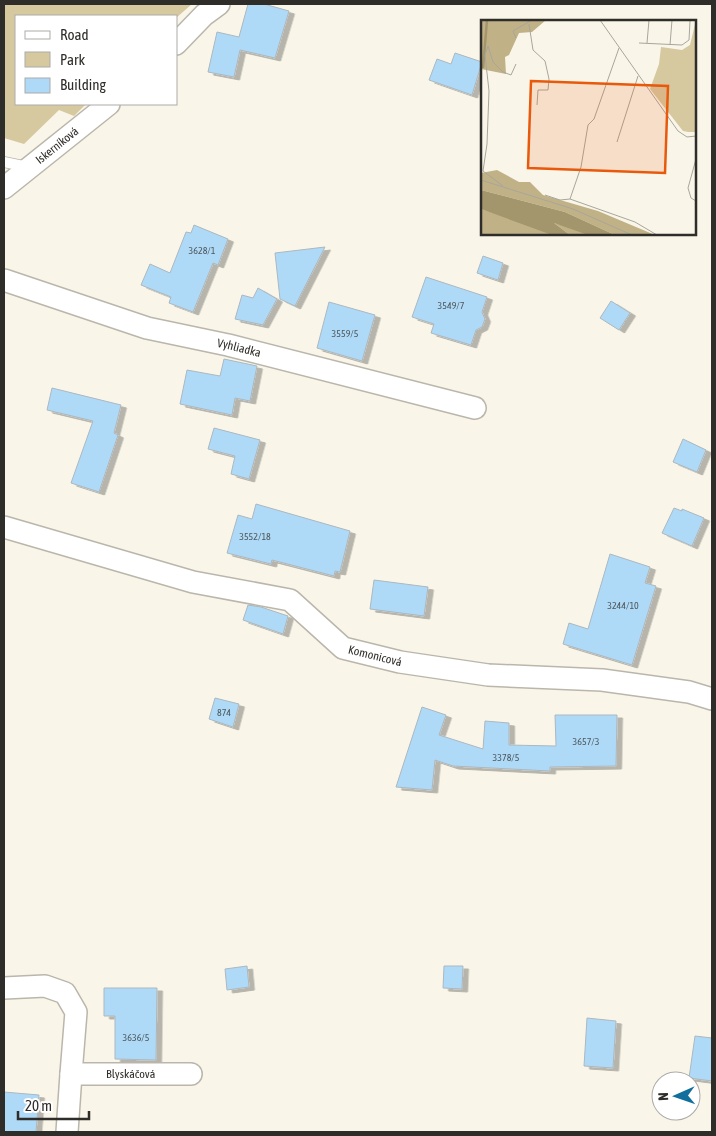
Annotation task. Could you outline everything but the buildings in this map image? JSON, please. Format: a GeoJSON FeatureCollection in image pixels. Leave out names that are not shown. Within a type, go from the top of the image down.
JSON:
{"type":"FeatureCollection","features":[{"type":"Feature","properties":{"kind":"street"},"geometry":{"type":"LineString","coordinates":[[178,42],[219,4]]}},
{"type":"Feature","properties":{"kind":"street","name":"Iskerníková"},"geometry":{"type":"LineString","coordinates":[[4,188],[108,105]]}},
{"type":"Feature","properties":{"kind":"street","name":"Vyhliadka"},"geometry":{"type":"LineString","coordinates":[[4,280],[147,328],[228,345],[475,408]]}},
{"type":"Feature","properties":{"kind":"street","name":"Komonicová"},"geometry":{"type":"LineString","coordinates":[[4,527],[193,582],[290,600],[343,648],[400,662],[488,675],[602,680],[689,692],[712,699]]}},
{"type":"Feature","properties":{"kind":"street"},"geometry":{"type":"LineString","coordinates":[[4,988],[45,986],[66,994],[76,1012],[67,1132]]}},
{"type":"Feature","properties":{"kind":"street","name":"Blyskáčová"},"geometry":{"type":"LineString","coordinates":[[72,1074],[191,1074]]}},
{"type":"Feature","properties":{"kind":"lane"},"geometry":{"type":"LineString","coordinates":[[4,162],[29,167]]}},
{"type":"Feature","properties":{"kind":"green space"},"geometry":{"type":"Polygon","coordinates":[[[4,4],[192,4],[178,16],[15,15],[15,105],[85,105],[74,116],[59,110],[24,144],[4,138],[4,4]]]}}]}
